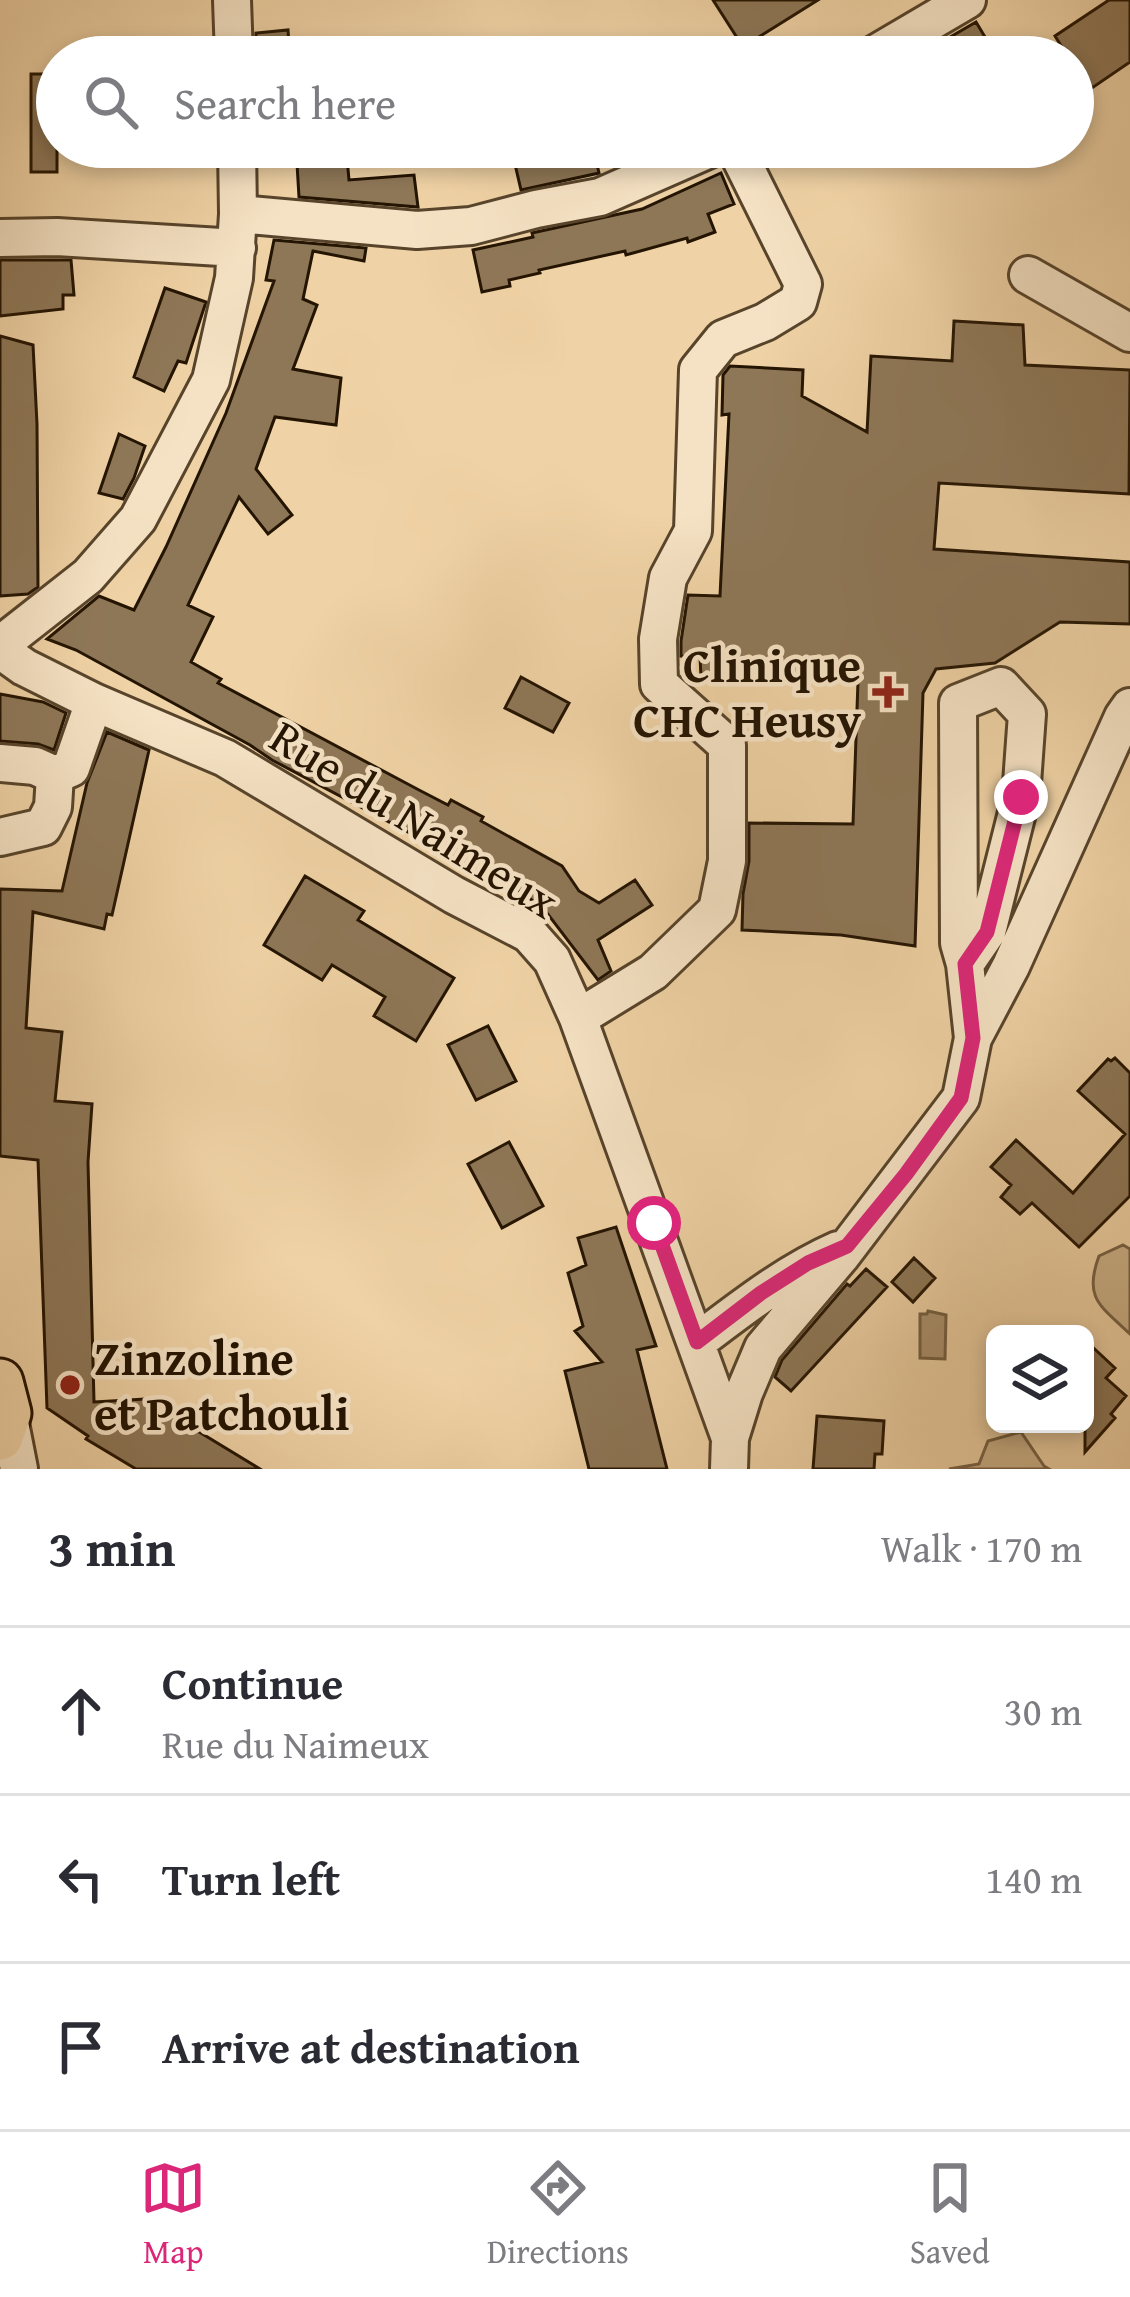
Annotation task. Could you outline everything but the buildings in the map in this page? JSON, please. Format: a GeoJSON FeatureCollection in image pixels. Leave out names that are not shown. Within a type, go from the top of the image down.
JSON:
{"type":"FeatureCollection","features":[{"type":"Feature","properties":{"kind":"street"},"geometry":{"type":"LineString","coordinates":[[232,0],[233,36]]}},
{"type":"Feature","properties":{"kind":"street"},"geometry":{"type":"LineString","coordinates":[[906,36],[967,0]]}},
{"type":"Feature","properties":{"kind":"street"},"geometry":{"type":"LineString","coordinates":[[0,647],[88,576],[139,519],[172,460],[211,380],[234,278],[237,168]]}},
{"type":"Feature","properties":{"kind":"street"},"geometry":{"type":"LineString","coordinates":[[0,238],[471,226],[600,197],[666,168]]}},
{"type":"Feature","properties":{"kind":"street"},"geometry":{"type":"LineString","coordinates":[[578,1018],[653,973],[718,910],[727,861],[727,746],[658,684],[658,639],[668,578],[693,531],[698,370],[722,339],[798,302],[803,284],[745,168]]}},
{"type":"Feature","properties":{"kind":"street"},"geometry":{"type":"LineString","coordinates":[[1028,275],[1130,333]]}},
{"type":"Feature","properties":{"kind":"street","name":"Rue du Naimeux"},"geometry":{"type":"LineString","coordinates":[[0,647],[24,667],[94,702],[225,758],[454,895],[529,934],[552,961],[578,1018],[697,1342],[730,1453]]}},
{"type":"Feature","properties":{"kind":"street"},"geometry":{"type":"LineString","coordinates":[[965,964],[987,932],[1021,797],[1027,714],[1001,686],[958,704],[959,943],[973,1038]]}},
{"type":"Feature","properties":{"kind":"street"},"geometry":{"type":"LineString","coordinates":[[55,776],[71,768],[94,702]]}},
{"type":"Feature","properties":{"kind":"street"},"geometry":{"type":"LineString","coordinates":[[730,1453],[744,1393],[763,1348],[842,1256],[961,1098],[973,1038],[1130,707]]}},
{"type":"Feature","properties":{"kind":"street"},"geometry":{"type":"LineString","coordinates":[[0,763],[34,766],[55,776]]}},
{"type":"Feature","properties":{"kind":"street"},"geometry":{"type":"LineString","coordinates":[[0,837],[43,827],[53,807],[55,776]]}},
{"type":"Feature","properties":{"kind":"street"},"geometry":{"type":"LineString","coordinates":[[697,1342],[761,1293],[808,1263],[847,1246]]}},
{"type":"Feature","properties":{"kind":"shaded area"},"geometry":{"type":"Polygon","coordinates":[[[1123,1245],[1130,1249],[1130,1334],[1098,1301],[1093,1282],[1099,1256],[1123,1245]]]}},
{"type":"Feature","properties":{"kind":"shaded area"},"geometry":{"type":"Polygon","coordinates":[[[920,1314],[946,1315],[945,1359],[920,1358],[920,1314]]]}},
{"type":"Feature","properties":{"kind":"shaded area"},"geometry":{"type":"Polygon","coordinates":[[[1022,1433],[1049,1469],[949,1469],[979,1464],[988,1441],[1022,1433]]]}},
{"type":"Feature","properties":{"kind":"place","name":"Clinique CHC Heusy"},"geometry":{"type":"Point","coordinates":[888,692]}},
{"type":"Feature","properties":{"kind":"place","name":"Zinzoline et Patchouli"},"geometry":{"type":"Point","coordinates":[70,1385]}},
{"type":"Feature","properties":{"kind":"route"},"geometry":{"type":"LineString","coordinates":[[654,1223],[697,1342],[761,1293],[808,1263],[847,1246],[961,1098],[973,1038],[965,964],[987,932],[1021,797]]}}]}
